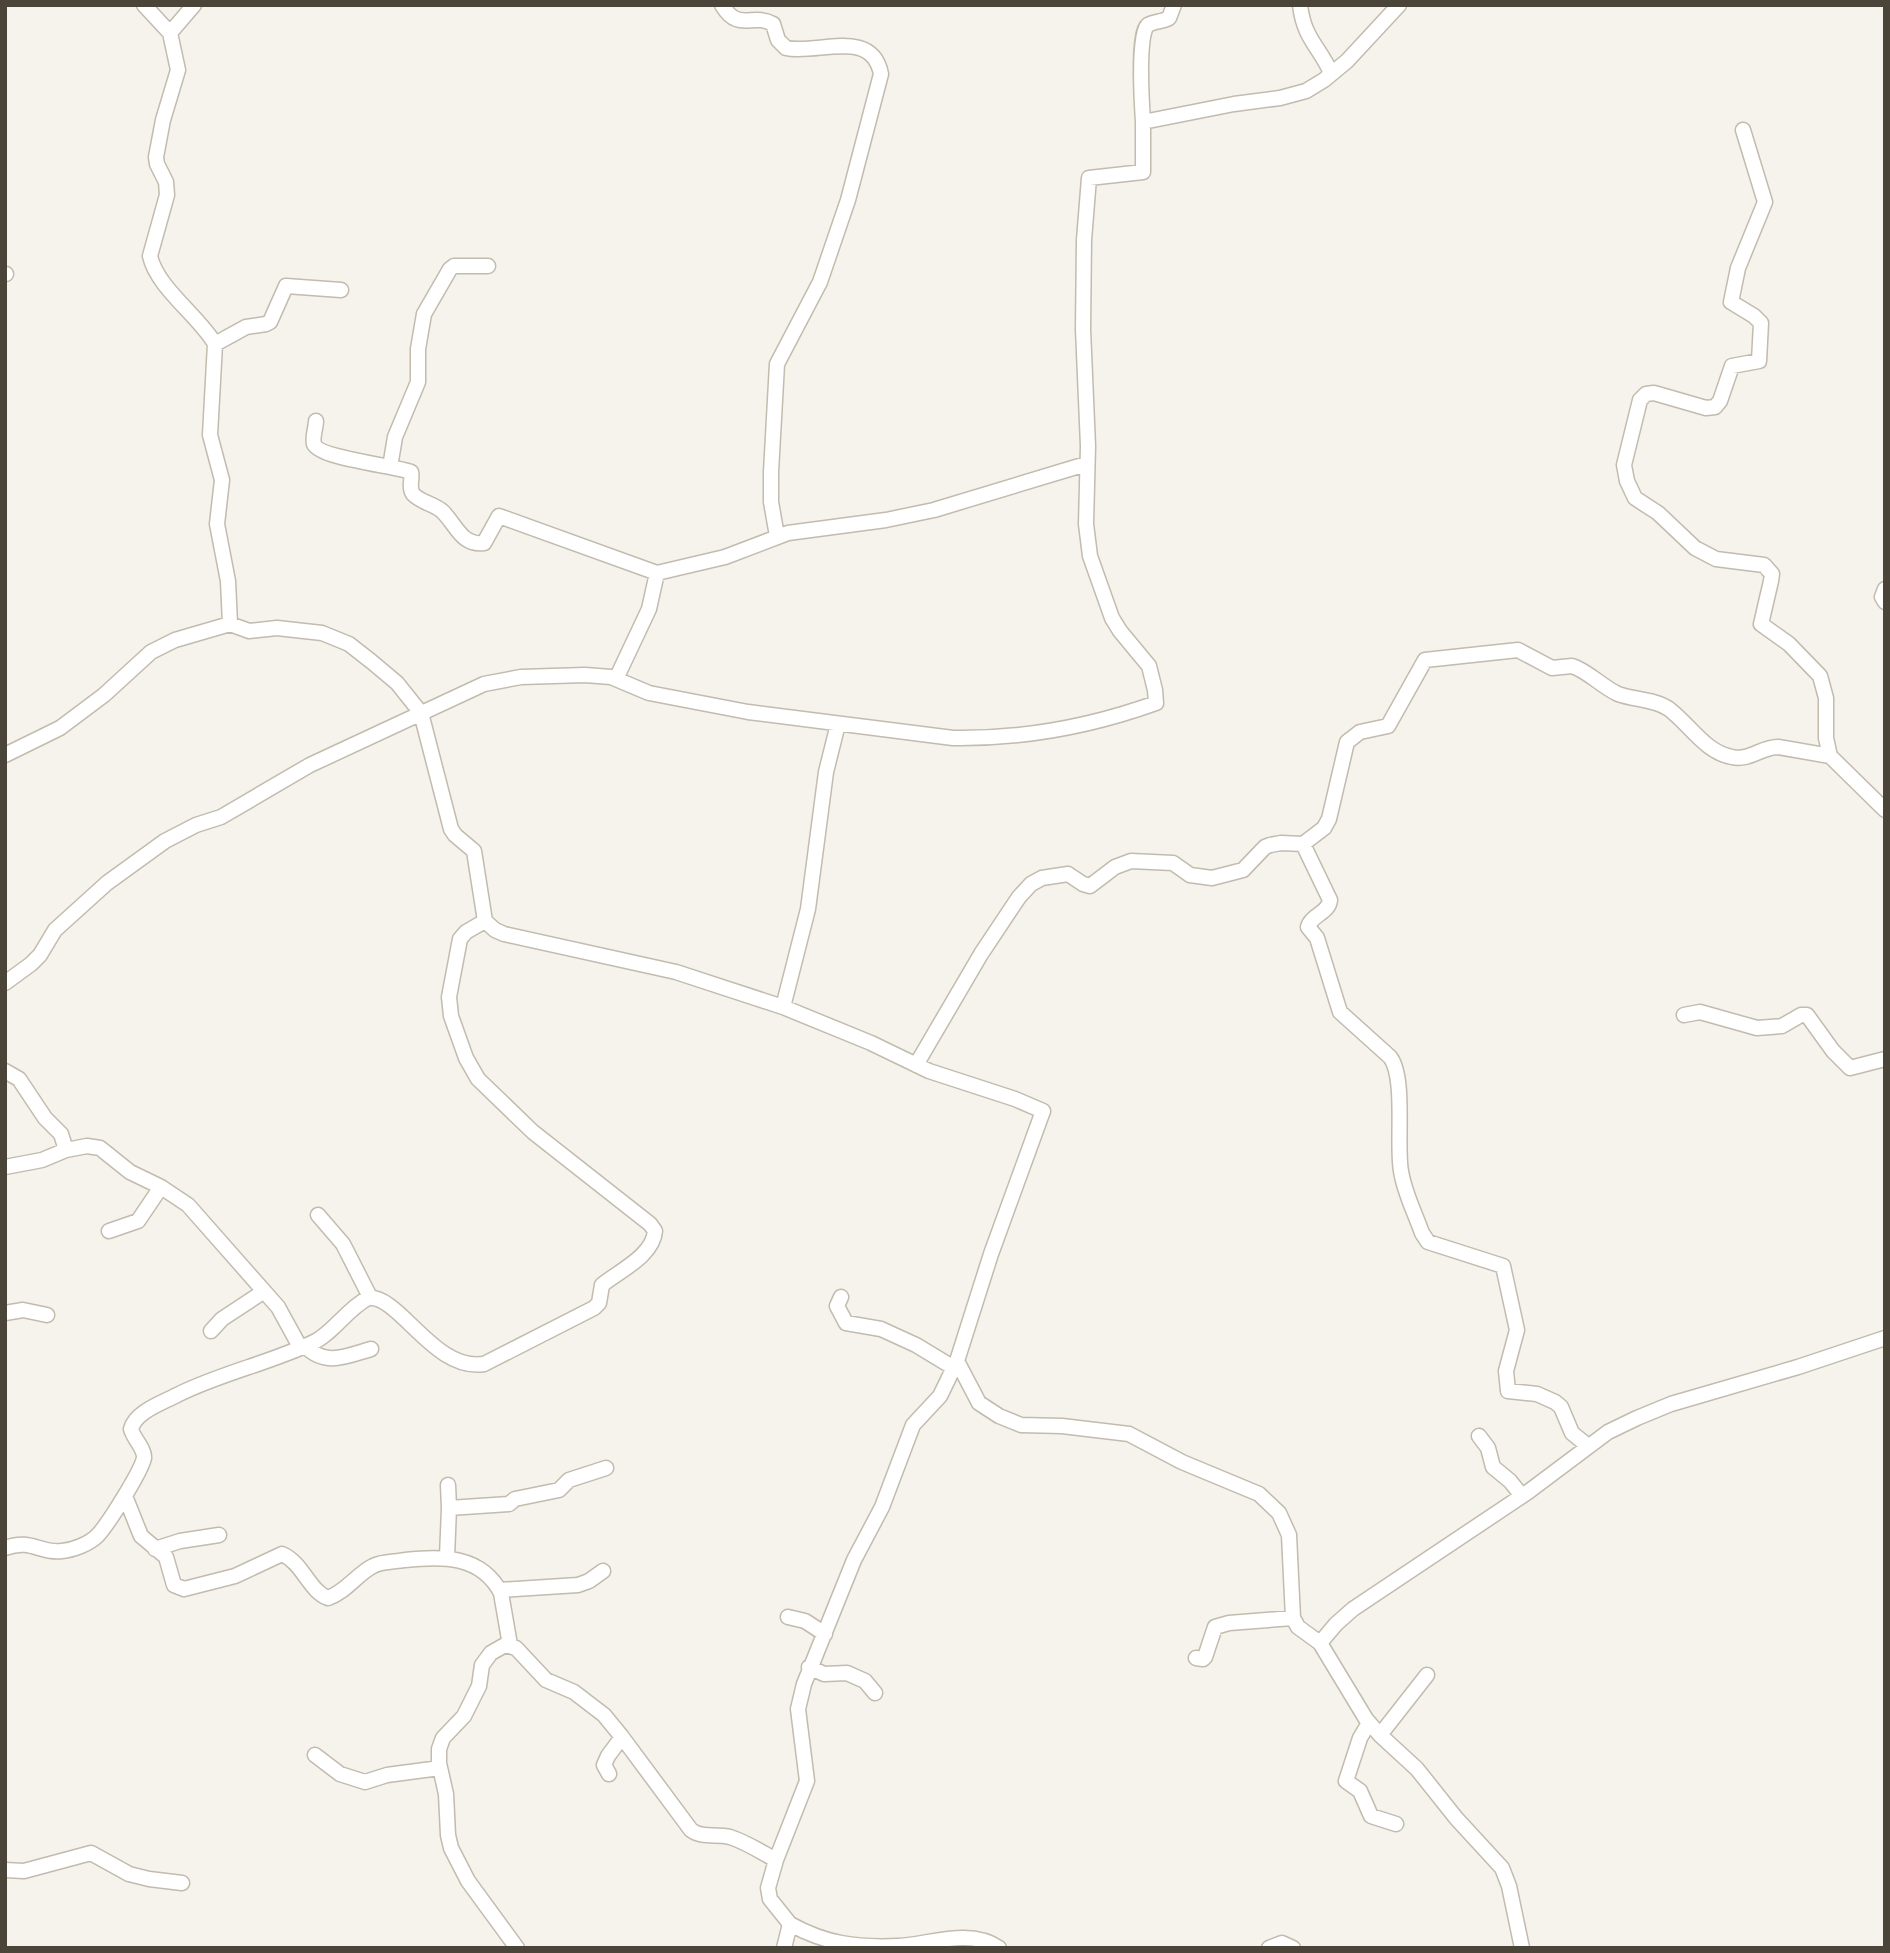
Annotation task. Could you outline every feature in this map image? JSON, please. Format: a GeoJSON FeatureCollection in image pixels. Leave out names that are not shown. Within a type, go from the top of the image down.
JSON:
{"type":"FeatureCollection","features":[{"type":"Feature","properties":{"kind":"street"},"geometry":{"type":"LineString","coordinates":[[144,5],[170,33],[178,70],[156,157],[166,182],[167,195],[150,256],[159,275],[215,344],[210,435],[222,480],[218,524],[228,581],[230,624]]}},
{"type":"Feature","properties":{"kind":"street"},"geometry":{"type":"LineString","coordinates":[[170,33],[194,5]]}},
{"type":"Feature","properties":{"kind":"street"},"geometry":{"type":"LineString","coordinates":[[722,5],[730,16],[738,21],[762,20],[774,24],[778,40],[786,48],[799,50],[843,46],[868,51],[876,57],[881,74],[848,200],[820,282],[777,364],[771,502],[777,537]]}},
{"type":"Feature","properties":{"kind":"street"},"geometry":{"type":"LineString","coordinates":[[5,983],[31,964],[55,930],[107,883],[165,841],[196,825],[220,817],[310,765],[472,688],[504,680],[584,675],[616,679],[649,693],[748,712],[953,738],[1041,731],[1126,714],[1156,703],[1149,666],[1112,618],[1090,556],[1086,528],[1088,446],[1083,286],[1089,178],[1143,172],[1140,70],[1144,30],[1149,24],[1169,18],[1174,5]]}},
{"type":"Feature","properties":{"kind":"street"},"geometry":{"type":"LineString","coordinates":[[1300,5],[1309,39],[1331,74]]}},
{"type":"Feature","properties":{"kind":"street"},"geometry":{"type":"LineString","coordinates":[[1143,122],[1306,91],[1348,61],[1399,5]]}},
{"type":"Feature","properties":{"kind":"street"},"geometry":{"type":"LineString","coordinates":[[1743,131],[1765,202],[1738,268],[1731,302],[1761,323],[1759,361],[1732,366],[1718,405],[1712,408],[1657,393],[1646,394],[1640,400],[1626,454],[1625,472],[1635,498],[1658,513],[1695,548],[1716,559],[1757,563],[1769,569],[1772,574],[1771,581],[1761,622],[1789,644],[1823,681],[1827,748],[1830,755],[1885,810]]}},
{"type":"Feature","properties":{"kind":"street"},"geometry":{"type":"LineString","coordinates":[[390,467],[395,437],[418,382],[418,349],[424,314],[454,266],[488,266]]}},
{"type":"Feature","properties":{"kind":"street"},"geometry":{"type":"LineString","coordinates":[[215,344],[246,327],[270,322],[286,286],[341,290]]}},
{"type":"Feature","properties":{"kind":"street"},"geometry":{"type":"LineString","coordinates":[[316,421],[315,447],[331,454],[411,472],[411,490],[414,495],[441,510],[458,534],[468,540],[484,543],[499,516],[657,573],[725,557],[798,531],[886,520],[934,510],[1086,464]]}},
{"type":"Feature","properties":{"kind":"street"},"geometry":{"type":"LineString","coordinates":[[616,679],[649,609],[657,573]]}},
{"type":"Feature","properties":{"kind":"street"},"geometry":{"type":"LineString","coordinates":[[1885,589],[1882,597],[1885,602]]}},
{"type":"Feature","properties":{"kind":"street"},"geometry":{"type":"LineString","coordinates":[[5,755],[60,728],[104,695],[151,652],[175,640],[230,624],[248,631],[286,628],[337,638],[397,683],[421,713],[452,829],[474,852],[485,921],[495,930],[676,972],[783,1007],[871,1043],[916,1065],[1043,1111],[999,1230],[955,1364],[935,1403],[913,1425],[882,1507],[853,1560],[825,1634],[809,1667],[798,1709],[807,1781],[769,1879],[768,1893],[790,1924],[817,1938],[836,1943],[898,1946],[963,1938],[990,1942],[999,1948]]}},
{"type":"Feature","properties":{"kind":"street"},"geometry":{"type":"LineString","coordinates":[[916,1065],[1006,916],[1031,884],[1042,878],[1068,874],[1090,886],[1115,867],[1136,861],[1173,863],[1191,875],[1221,876],[1243,870],[1270,845],[1303,844],[1324,828],[1329,819],[1347,742],[1360,733],[1388,726],[1415,681],[1422,663],[1430,659],[1518,650],[1552,668],[1577,668],[1618,694],[1665,706],[1704,742],[1726,756],[1745,758],[1769,747],[1830,755]]}},
{"type":"Feature","properties":{"kind":"street"},"geometry":{"type":"LineString","coordinates":[[783,1007],[808,909],[826,772],[838,724]]}},
{"type":"Feature","properties":{"kind":"street"},"geometry":{"type":"LineString","coordinates":[[1303,844],[1330,900],[1328,908],[1309,923],[1308,928],[1317,938],[1339,1010],[1390,1057],[1395,1066],[1401,1120],[1400,1168],[1422,1233],[1428,1242],[1503,1266],[1517,1330],[1506,1371],[1508,1391],[1530,1392],[1555,1402],[1561,1407],[1572,1433],[1588,1446]]}},
{"type":"Feature","properties":{"kind":"street"},"geometry":{"type":"LineString","coordinates":[[5,1548],[26,1544],[50,1551],[62,1551],[85,1544],[97,1536],[125,1496],[144,1456],[132,1435],[134,1421],[148,1410],[198,1384],[317,1341],[349,1311],[370,1297],[376,1298],[409,1321],[430,1343],[453,1358],[468,1364],[484,1364],[594,1308],[599,1303],[602,1285],[641,1255],[654,1238],[655,1231],[650,1224],[533,1132],[487,1090],[466,1058],[452,1016],[449,997],[460,939],[466,932],[485,921]]}},
{"type":"Feature","properties":{"kind":"street"},"geometry":{"type":"LineString","coordinates":[[1684,1016],[1700,1012],[1757,1028],[1783,1026],[1801,1015],[1807,1015],[1833,1051],[1850,1068],[1885,1059]]}},
{"type":"Feature","properties":{"kind":"street"},"geometry":{"type":"LineString","coordinates":[[5,1071],[19,1079],[45,1118],[61,1134],[65,1150]]}},
{"type":"Feature","properties":{"kind":"street"},"geometry":{"type":"LineString","coordinates":[[5,1167],[42,1160],[65,1150],[95,1146],[100,1148],[131,1172],[188,1205],[285,1316],[303,1346],[313,1353],[333,1360],[371,1349]]}},
{"type":"Feature","properties":{"kind":"street"},"geometry":{"type":"LineString","coordinates":[[109,1231],[138,1221],[161,1187]]}},
{"type":"Feature","properties":{"kind":"street"},"geometry":{"type":"LineString","coordinates":[[318,1215],[343,1244],[370,1297]]}},
{"type":"Feature","properties":{"kind":"street"},"geometry":{"type":"LineString","coordinates":[[211,1331],[222,1319],[263,1292]]}},
{"type":"Feature","properties":{"kind":"street"},"geometry":{"type":"LineString","coordinates":[[841,1297],[837,1306],[846,1323],[881,1329],[955,1364],[979,1403],[999,1416],[1021,1425],[1062,1426],[1129,1434],[1182,1462],[1259,1494],[1279,1513],[1289,1535],[1293,1618],[1298,1628],[1320,1643],[1369,1723],[1417,1769],[1456,1818],[1502,1868],[1509,1886],[1522,1948]]}},
{"type":"Feature","properties":{"kind":"street"},"geometry":{"type":"LineString","coordinates":[[5,1312],[23,1310],[47,1315]]}},
{"type":"Feature","properties":{"kind":"street"},"geometry":{"type":"LineString","coordinates":[[1320,1643],[1344,1616],[1522,1496],[1608,1432],[1657,1408],[1798,1367],[1885,1338]]}},
{"type":"Feature","properties":{"kind":"street"},"geometry":{"type":"LineString","coordinates":[[1479,1436],[1488,1448],[1493,1467],[1510,1481],[1522,1496]]}},
{"type":"Feature","properties":{"kind":"street"},"geometry":{"type":"LineString","coordinates":[[449,1508],[509,1504],[516,1499],[563,1489],[569,1480],[606,1468]]}},
{"type":"Feature","properties":{"kind":"street"},"geometry":{"type":"LineString","coordinates":[[447,1557],[448,1485]]}},
{"type":"Feature","properties":{"kind":"street"},"geometry":{"type":"LineString","coordinates":[[125,1496],[141,1536],[166,1558],[177,1589],[235,1576],[282,1555],[290,1558],[320,1593],[328,1598],[376,1564],[447,1557],[459,1559],[487,1573],[500,1590],[510,1645],[546,1680],[575,1692],[588,1702],[622,1737],[691,1830],[703,1836],[733,1838],[776,1860]]}},
{"type":"Feature","properties":{"kind":"street"},"geometry":{"type":"LineString","coordinates":[[155,1549],[180,1541],[219,1535]]}},
{"type":"Feature","properties":{"kind":"street"},"geometry":{"type":"LineString","coordinates":[[500,1590],[578,1585],[603,1571]]}},
{"type":"Feature","properties":{"kind":"street"},"geometry":{"type":"LineString","coordinates":[[788,1616],[805,1621],[825,1634]]}},
{"type":"Feature","properties":{"kind":"street"},"geometry":{"type":"LineString","coordinates":[[1196,1658],[1203,1659],[1212,1630],[1220,1624],[1293,1618]]}},
{"type":"Feature","properties":{"kind":"street"},"geometry":{"type":"LineString","coordinates":[[510,1645],[497,1648],[482,1665],[479,1686],[464,1716],[443,1738],[439,1749],[451,1848],[468,1881],[517,1948]]}},
{"type":"Feature","properties":{"kind":"street"},"geometry":{"type":"LineString","coordinates":[[809,1667],[824,1674],[848,1673],[864,1681],[875,1693]]}},
{"type":"Feature","properties":{"kind":"street"},"geometry":{"type":"LineString","coordinates":[[1380,1735],[1427,1675]]}},
{"type":"Feature","properties":{"kind":"street"},"geometry":{"type":"LineString","coordinates":[[1369,1723],[1360,1738],[1346,1781],[1360,1791],[1371,1815],[1396,1824]]}},
{"type":"Feature","properties":{"kind":"street"},"geometry":{"type":"LineString","coordinates":[[609,1774],[604,1765],[622,1737]]}},
{"type":"Feature","properties":{"kind":"street"},"geometry":{"type":"LineString","coordinates":[[315,1755],[340,1774],[365,1782],[440,1768]]}},
{"type":"Feature","properties":{"kind":"street"},"geometry":{"type":"LineString","coordinates":[[5,1870],[24,1871],[91,1853],[129,1874],[182,1884]]}},
{"type":"Feature","properties":{"kind":"street"},"geometry":{"type":"LineString","coordinates":[[784,1948],[790,1924]]}},
{"type":"Feature","properties":{"kind":"street"},"geometry":{"type":"LineString","coordinates":[[1269,1948],[1282,1943],[1293,1948]]}}]}
